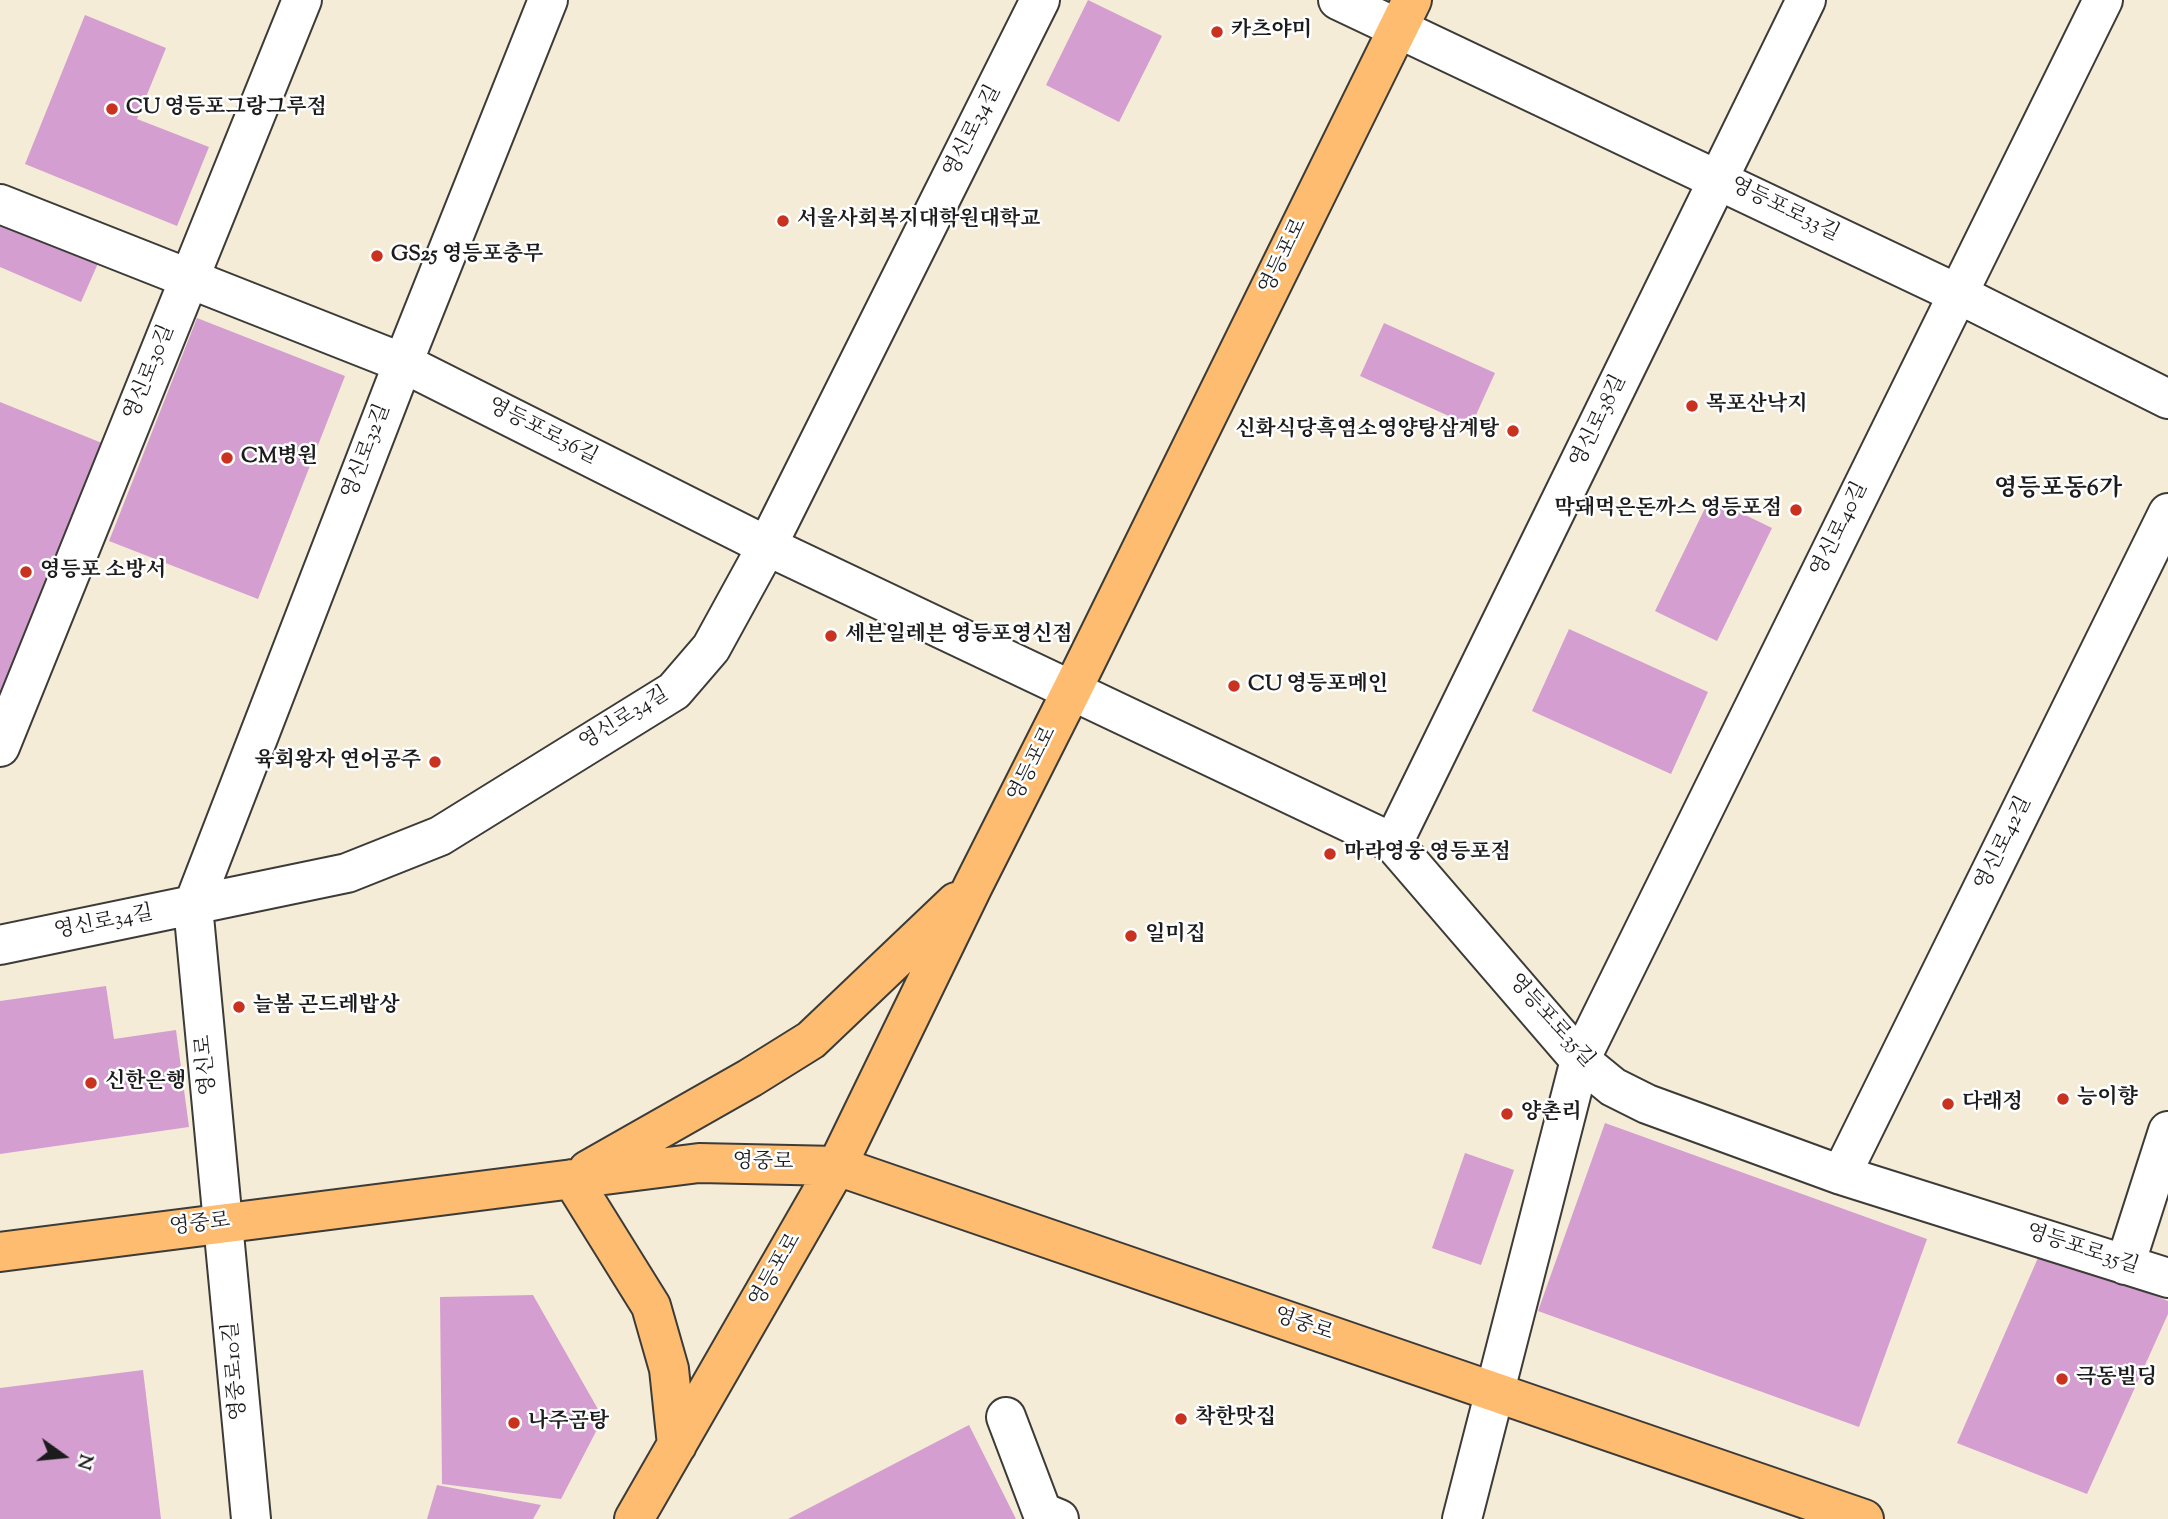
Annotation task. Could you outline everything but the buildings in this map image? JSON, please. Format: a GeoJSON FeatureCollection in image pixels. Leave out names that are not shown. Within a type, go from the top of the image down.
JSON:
{"type":"FeatureCollection","features":[{"type":"Feature","properties":{"kind":"main road","name":"영등포로"},"geometry":{"type":"LineString","coordinates":[[634,1519],[837,1166],[1405,15]]}},
{"type":"Feature","properties":{"kind":"main road"},"geometry":{"type":"LineString","coordinates":[[677,1446],[669,1369],[651,1306],[572,1179],[738,1085],[811,1040],[973,886]]}},
{"type":"Feature","properties":{"kind":"main road","name":"영중로"},"geometry":{"type":"LineString","coordinates":[[0,1252],[699,1163],[837,1166],[1864,1519]]}},
{"type":"Feature","properties":{"kind":"street","name":"영신로30길"},"geometry":{"type":"LineString","coordinates":[[0,747],[302,0]]}},
{"type":"Feature","properties":{"kind":"street","name":"영신로32길"},"geometry":{"type":"LineString","coordinates":[[193,906],[403,363],[548,0]]}},
{"type":"Feature","properties":{"kind":"street","name":"영신로34길"},"geometry":{"type":"LineString","coordinates":[[0,945],[347,873],[440,836],[674,691],[711,648],[767,546],[1040,0]]}},
{"type":"Feature","properties":{"kind":"street","name":"영등포로33길"},"geometry":{"type":"LineString","coordinates":[[1338,0],[1405,15],[1719,180],[1958,294],[2168,399]]}},
{"type":"Feature","properties":{"kind":"street","name":"영신로38길"},"geometry":{"type":"LineString","coordinates":[[1393,843],[1806,0]]}},
{"type":"Feature","properties":{"kind":"street","name":"영신로40길"},"geometry":{"type":"LineString","coordinates":[[1580,1060],[2103,0]]}},
{"type":"Feature","properties":{"kind":"street","name":"영등포로36길"},"geometry":{"type":"LineString","coordinates":[[0,204],[403,363],[767,546],[1071,692]]}},
{"type":"Feature","properties":{"kind":"street","name":"영신로42길"},"geometry":{"type":"LineString","coordinates":[[1841,1175],[2168,513]]}},
{"type":"Feature","properties":{"kind":"street","name":"영등포로35길"},"geometry":{"type":"LineString","coordinates":[[1071,692],[1393,843],[1580,1060],[1613,1087],[1647,1104],[1841,1175],[2168,1279]]}},
{"type":"Feature","properties":{"kind":"street","name":"영신로"},"geometry":{"type":"LineString","coordinates":[[193,906],[223,1223]]}},
{"type":"Feature","properties":{"kind":"street"},"geometry":{"type":"LineString","coordinates":[[1462,1519],[1580,1060]]}},
{"type":"Feature","properties":{"kind":"street"},"geometry":{"type":"LineString","coordinates":[[2125,1265],[2168,1131]]}},
{"type":"Feature","properties":{"kind":"street","name":"영중로10길"},"geometry":{"type":"LineString","coordinates":[[223,1223],[250,1519]]}},
{"type":"Feature","properties":{"kind":"street"},"geometry":{"type":"LineString","coordinates":[[1006,1417],[1047,1517]]}},
{"type":"Feature","properties":{"kind":"place","name":"카츠야미"},"geometry":{"type":"Point","coordinates":[1217,32]}},
{"type":"Feature","properties":{"kind":"place","name":"CU 영등포그랑그루점"},"geometry":{"type":"Point","coordinates":[112,109]}},
{"type":"Feature","properties":{"kind":"place","name":"서울사회복지대학원대학교"},"geometry":{"type":"Point","coordinates":[783,221]}},
{"type":"Feature","properties":{"kind":"place","name":"GS25 영등포충무"},"geometry":{"type":"Point","coordinates":[377,256]}},
{"type":"Feature","properties":{"kind":"place","name":"목포산낙지"},"geometry":{"type":"Point","coordinates":[1692,406]}},
{"type":"Feature","properties":{"kind":"place","name":"신화식당흑염소영양탕삼계탕"},"geometry":{"type":"Point","coordinates":[1513,431]}},
{"type":"Feature","properties":{"kind":"place","name":"CM병원"},"geometry":{"type":"Point","coordinates":[227,458]}},
{"type":"Feature","properties":{"kind":"place","name":"막돼먹은돈까스 영등포점"},"geometry":{"type":"Point","coordinates":[1796,510]}},
{"type":"Feature","properties":{"kind":"place","name":"영등포 소방서"},"geometry":{"type":"Point","coordinates":[26,572]}},
{"type":"Feature","properties":{"kind":"place","name":"세븐일레븐 영등포영신점"},"geometry":{"type":"Point","coordinates":[831,636]}},
{"type":"Feature","properties":{"kind":"place","name":"CU 영등포메인"},"geometry":{"type":"Point","coordinates":[1234,686]}},
{"type":"Feature","properties":{"kind":"place","name":"육회왕자 연어공주"},"geometry":{"type":"Point","coordinates":[435,762]}},
{"type":"Feature","properties":{"kind":"place","name":"마라영웅 영등포점"},"geometry":{"type":"Point","coordinates":[1330,854]}},
{"type":"Feature","properties":{"kind":"place","name":"일미집"},"geometry":{"type":"Point","coordinates":[1131,936]}},
{"type":"Feature","properties":{"kind":"place","name":"늘봄 곤드레밥상"},"geometry":{"type":"Point","coordinates":[239,1007]}},
{"type":"Feature","properties":{"kind":"place","name":"신한은행"},"geometry":{"type":"Point","coordinates":[91,1083]}},
{"type":"Feature","properties":{"kind":"place","name":"능이향"},"geometry":{"type":"Point","coordinates":[2063,1099]}},
{"type":"Feature","properties":{"kind":"place","name":"다래정"},"geometry":{"type":"Point","coordinates":[1948,1104]}},
{"type":"Feature","properties":{"kind":"place","name":"양촌리"},"geometry":{"type":"Point","coordinates":[1507,1114]}},
{"type":"Feature","properties":{"kind":"place","name":"극동빌딩"},"geometry":{"type":"Point","coordinates":[2062,1379]}},
{"type":"Feature","properties":{"kind":"place","name":"착한맛집"},"geometry":{"type":"Point","coordinates":[1181,1419]}},
{"type":"Feature","properties":{"kind":"place","name":"나주곰탕"},"geometry":{"type":"Point","coordinates":[514,1423]}},
{"type":"Feature","properties":{"kind":"district","name":"영등포동6가"},"geometry":{"type":"Point","coordinates":[2058,491]}}]}
